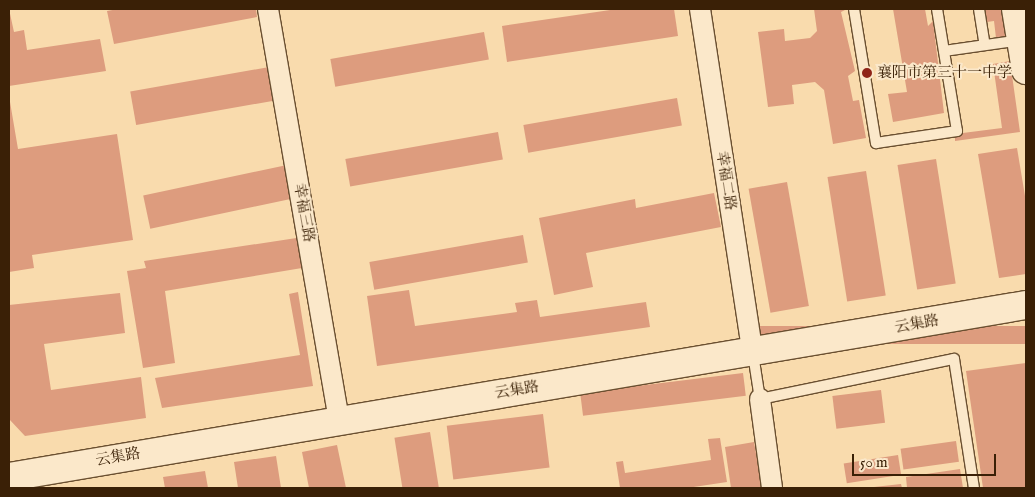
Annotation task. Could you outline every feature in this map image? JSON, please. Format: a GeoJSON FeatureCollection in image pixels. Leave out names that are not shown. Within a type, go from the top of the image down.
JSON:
{"type":"FeatureCollection","features":[{"type":"Feature","properties":{"kind":"street","name":"幸福三路"},"geometry":{"type":"LineString","coordinates":[[268,9],[339,418]]}},
{"type":"Feature","properties":{"kind":"street","name":"幸福二路"},"geometry":{"type":"LineString","coordinates":[[700,9],[753,354]]}},
{"type":"Feature","properties":{"kind":"street"},"geometry":{"type":"LineString","coordinates":[[1016,9],[1026,70]]}},
{"type":"Feature","properties":{"kind":"street","name":"云集路"},"geometry":{"type":"LineString","coordinates":[[9,477],[339,418],[753,354],[1026,305]]}},
{"type":"Feature","properties":{"kind":"street"},"geometry":{"type":"LineString","coordinates":[[760,399],[772,488]]}},
{"type":"Feature","properties":{"kind":"lane"},"geometry":{"type":"LineString","coordinates":[[854,9],[876,143],[957,130],[937,9]]}},
{"type":"Feature","properties":{"kind":"lane"},"geometry":{"type":"LineString","coordinates":[[979,9],[985,45]]}},
{"type":"Feature","properties":{"kind":"lane"},"geometry":{"type":"LineString","coordinates":[[944,51],[1022,40]]}},
{"type":"Feature","properties":{"kind":"lane"},"geometry":{"type":"LineString","coordinates":[[753,354],[760,399],[954,359],[974,488]]}},
{"type":"Feature","properties":{"kind":"building"},"geometry":{"type":"Polygon","coordinates":[[[9,9],[14,32],[24,30],[27,50],[100,39],[106,71],[9,86],[9,9]]]}},
{"type":"Feature","properties":{"kind":"building"},"geometry":{"type":"Polygon","coordinates":[[[118,9],[256,9],[257,17],[114,44],[107,11],[118,9]]]}},
{"type":"Feature","properties":{"kind":"building"},"geometry":{"type":"Polygon","coordinates":[[[617,9],[674,9],[678,36],[507,62],[502,26],[617,9]]]}},
{"type":"Feature","properties":{"kind":"building"},"geometry":{"type":"Polygon","coordinates":[[[814,9],[847,9],[841,12],[855,71],[848,76],[853,101],[859,100],[866,138],[833,144],[824,90],[815,82],[792,85],[794,104],[768,107],[758,32],[784,29],[785,41],[810,38],[817,31],[814,9]]]}},
{"type":"Feature","properties":{"kind":"building"},"geometry":{"type":"Polygon","coordinates":[[[893,9],[925,9],[928,26],[933,21],[944,113],[893,122],[888,94],[907,92],[893,9]]]}},
{"type":"Feature","properties":{"kind":"building"},"geometry":{"type":"Polygon","coordinates":[[[985,9],[1002,9],[1006,36],[996,38],[994,21],[987,22],[985,9]]]}},
{"type":"Feature","properties":{"kind":"building"},"geometry":{"type":"Polygon","coordinates":[[[484,32],[489,60],[335,87],[330,59],[484,32]]]}},
{"type":"Feature","properties":{"kind":"building"},"geometry":{"type":"Polygon","coordinates":[[[1010,61],[1020,132],[955,141],[955,134],[1002,128],[993,64],[1010,61]]]}},
{"type":"Feature","properties":{"kind":"building"},"geometry":{"type":"Polygon","coordinates":[[[275,66],[281,99],[136,125],[130,92],[275,66]]]}},
{"type":"Feature","properties":{"kind":"building"},"geometry":{"type":"Polygon","coordinates":[[[9,96],[18,149],[117,134],[133,240],[32,255],[34,268],[9,272],[9,96]]]}},
{"type":"Feature","properties":{"kind":"building"},"geometry":{"type":"Polygon","coordinates":[[[677,98],[682,126],[528,153],[523,125],[677,98]]]}},
{"type":"Feature","properties":{"kind":"building"},"geometry":{"type":"Polygon","coordinates":[[[498,132],[503,160],[350,186],[345,159],[498,132]]]}},
{"type":"Feature","properties":{"kind":"building"},"geometry":{"type":"Polygon","coordinates":[[[1017,148],[1026,202],[1026,274],[999,278],[978,154],[1017,148]]]}},
{"type":"Feature","properties":{"kind":"building"},"geometry":{"type":"Polygon","coordinates":[[[936,159],[956,283],[917,290],[897,165],[936,159]]]}},
{"type":"Feature","properties":{"kind":"building"},"geometry":{"type":"Polygon","coordinates":[[[287,165],[294,198],[150,229],[143,196],[287,165]]]}},
{"type":"Feature","properties":{"kind":"building"},"geometry":{"type":"Polygon","coordinates":[[[866,171],[886,295],[847,302],[827,177],[866,171]]]}},
{"type":"Feature","properties":{"kind":"building"},"geometry":{"type":"Polygon","coordinates":[[[787,182],[809,306],[770,313],[749,189],[787,182]]]}},
{"type":"Feature","properties":{"kind":"building"},"geometry":{"type":"Polygon","coordinates":[[[714,193],[721,227],[586,253],[593,287],[554,295],[539,218],[635,199],[636,208],[714,193]]]}},
{"type":"Feature","properties":{"kind":"building"},"geometry":{"type":"Polygon","coordinates":[[[523,235],[528,263],[374,290],[369,262],[523,235]]]}},
{"type":"Feature","properties":{"kind":"building"},"geometry":{"type":"Polygon","coordinates":[[[303,237],[308,267],[165,291],[175,363],[143,368],[127,271],[146,268],[144,261],[303,237]]]}},
{"type":"Feature","properties":{"kind":"building"},"geometry":{"type":"Polygon","coordinates":[[[409,290],[415,326],[517,312],[515,303],[537,300],[540,317],[646,302],[650,327],[377,366],[367,296],[409,290]]]}},
{"type":"Feature","properties":{"kind":"building"},"geometry":{"type":"Polygon","coordinates":[[[298,292],[313,386],[162,408],[155,378],[300,355],[289,294],[298,292]]]}},
{"type":"Feature","properties":{"kind":"building"},"geometry":{"type":"Polygon","coordinates":[[[120,293],[125,333],[44,344],[51,390],[141,377],[146,418],[25,436],[9,419],[9,305],[120,293]]]}},
{"type":"Feature","properties":{"kind":"building"},"geometry":{"type":"Polygon","coordinates":[[[760,326],[1026,326],[1026,344],[760,344],[760,326]]]}},
{"type":"Feature","properties":{"kind":"building"},"geometry":{"type":"Polygon","coordinates":[[[1026,363],[1026,488],[983,488],[966,371],[1026,363]]]}},
{"type":"Feature","properties":{"kind":"building"},"geometry":{"type":"Polygon","coordinates":[[[743,373],[746,396],[583,416],[580,393],[743,373]]]}},
{"type":"Feature","properties":{"kind":"building"},"geometry":{"type":"Polygon","coordinates":[[[881,390],[885,423],[836,429],[832,396],[881,390]]]}},
{"type":"Feature","properties":{"kind":"building"},"geometry":{"type":"Polygon","coordinates":[[[543,414],[550,468],[453,479],[447,426],[543,414]]]}},
{"type":"Feature","properties":{"kind":"building"},"geometry":{"type":"Polygon","coordinates":[[[430,432],[439,488],[402,488],[394,438],[430,432]]]}},
{"type":"Feature","properties":{"kind":"building"},"geometry":{"type":"Polygon","coordinates":[[[720,438],[727,482],[687,488],[620,488],[616,462],[623,461],[625,473],[711,460],[708,439],[720,438]]]}},
{"type":"Feature","properties":{"kind":"building"},"geometry":{"type":"Polygon","coordinates":[[[956,441],[959,462],[903,470],[901,449],[956,441]]]}},
{"type":"Feature","properties":{"kind":"building"},"geometry":{"type":"Polygon","coordinates":[[[754,442],[762,488],[731,488],[725,447],[754,442]]]}},
{"type":"Feature","properties":{"kind":"building"},"geometry":{"type":"Polygon","coordinates":[[[337,445],[346,488],[309,488],[302,452],[337,445]]]}},
{"type":"Feature","properties":{"kind":"building"},"geometry":{"type":"Polygon","coordinates":[[[898,455],[901,475],[847,483],[844,464],[898,455]]]}},
{"type":"Feature","properties":{"kind":"building"},"geometry":{"type":"Polygon","coordinates":[[[276,456],[281,488],[238,488],[234,462],[276,456]]]}},
{"type":"Feature","properties":{"kind":"building"},"geometry":{"type":"Polygon","coordinates":[[[960,469],[963,488],[907,488],[906,477],[960,469]]]}},
{"type":"Feature","properties":{"kind":"building"},"geometry":{"type":"Polygon","coordinates":[[[205,471],[208,488],[165,488],[163,477],[205,471]]]}},
{"type":"Feature","properties":{"kind":"building"},"geometry":{"type":"Polygon","coordinates":[[[901,484],[902,488],[874,488],[874,487],[901,484]]]}},
{"type":"Feature","properties":{"kind":"place","name":"襄阳市第三十一中学"},"geometry":{"type":"Point","coordinates":[867,73]}}]}
